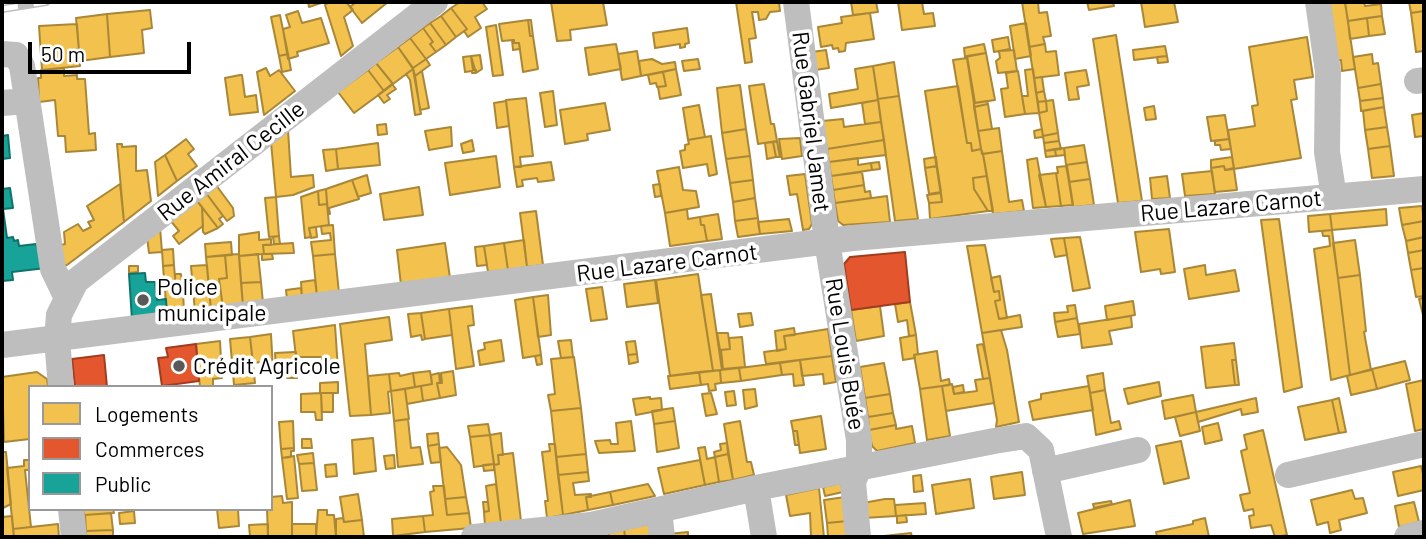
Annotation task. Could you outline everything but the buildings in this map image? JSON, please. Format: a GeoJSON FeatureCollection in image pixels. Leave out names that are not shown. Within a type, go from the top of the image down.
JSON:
{"type":"FeatureCollection","features":[{"type":"Feature","properties":{"kind":"street","name":"Rue Amiral Cecille"},"geometry":{"type":"LineString","coordinates":[[61,385],[57,339],[59,315],[76,281],[435,2]]}},
{"type":"Feature","properties":{"kind":"street","name":"Rue Gabriel Jamet"},"geometry":{"type":"LineString","coordinates":[[796,2],[827,241]]}},
{"type":"Feature","properties":{"kind":"street","name":"Rue Lazare Carnot"},"geometry":{"type":"LineString","coordinates":[[1318,2],[1328,72],[1327,152],[1334,197]]}},
{"type":"Feature","properties":{"kind":"street"},"geometry":{"type":"LineString","coordinates":[[2,54],[16,55],[22,66],[15,102],[53,269],[67,298]]}},
{"type":"Feature","properties":{"kind":"street","name":"Rue Lazare Carnot"},"geometry":{"type":"LineString","coordinates":[[2,345],[827,241],[1424,189]]}},
{"type":"Feature","properties":{"kind":"street","name":"Rue Louis Buée"},"geometry":{"type":"LineString","coordinates":[[827,241],[859,440],[859,468],[853,482],[858,537]]}},
{"type":"Feature","properties":{"kind":"street"},"geometry":{"type":"LineString","coordinates":[[474,537],[592,531],[659,510],[756,488],[1026,436],[1041,450],[1059,537]]}},
{"type":"Feature","properties":{"kind":"street"},"geometry":{"type":"LineString","coordinates":[[1288,475],[1424,444]]}},
{"type":"Feature","properties":{"kind":"street"},"geometry":{"type":"LineString","coordinates":[[1045,471],[1138,450]]}},
{"type":"Feature","properties":{"kind":"street"},"geometry":{"type":"LineString","coordinates":[[756,488],[764,537]]}},
{"type":"Feature","properties":{"kind":"street"},"geometry":{"type":"LineString","coordinates":[[659,510],[662,537]]}},
{"type":"Feature","properties":{"kind":"street"},"geometry":{"type":"LineString","coordinates":[[71,511],[74,537]]}},
{"type":"Feature","properties":{"kind":"street"},"geometry":{"type":"LineString","coordinates":[[1407,537],[1424,533]]}},
{"type":"Feature","properties":{"kind":"railway"},"geometry":{"type":"LineString","coordinates":[[2,9],[46,2]]}},
{"type":"Feature","properties":{"kind":"place","name":"Police municipale"},"geometry":{"type":"Point","coordinates":[143,300]}},
{"type":"Feature","properties":{"kind":"place","name":"Crédit Agricole"},"geometry":{"type":"Point","coordinates":[179,366]}}]}
